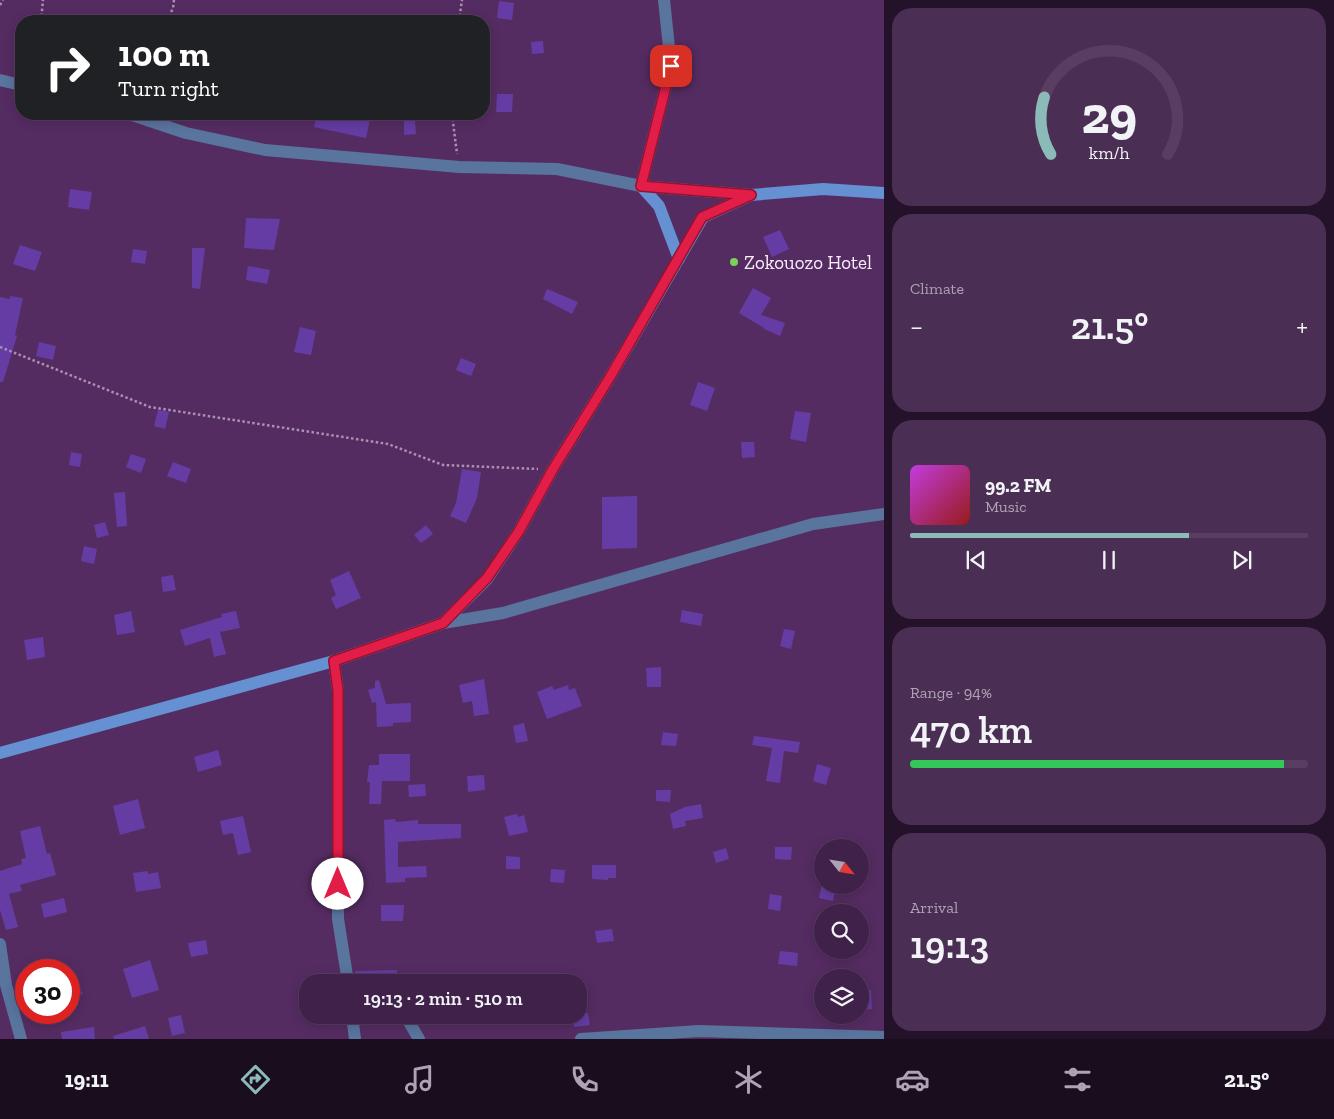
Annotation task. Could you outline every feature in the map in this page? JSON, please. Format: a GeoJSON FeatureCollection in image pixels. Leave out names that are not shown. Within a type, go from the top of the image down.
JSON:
{"type":"FeatureCollection","features":[{"type":"Feature","properties":{"kind":"main road"},"geometry":{"type":"LineString","coordinates":[[641,186],[659,206],[678,258]]}},
{"type":"Feature","properties":{"kind":"main road"},"geometry":{"type":"LineString","coordinates":[[0,753],[334,661],[443,623],[487,578],[519,531],[553,469],[610,377],[702,217],[751,195],[824,189],[884,193]]}},
{"type":"Feature","properties":{"kind":"street"},"geometry":{"type":"LineString","coordinates":[[641,186],[671,66],[664,0]]}},
{"type":"Feature","properties":{"kind":"street"},"geometry":{"type":"LineString","coordinates":[[0,80],[15,84]]}},
{"type":"Feature","properties":{"kind":"street"},"geometry":{"type":"LineString","coordinates":[[147,120],[186,133],[265,150],[459,168],[557,169],[641,186],[751,195]]}},
{"type":"Feature","properties":{"kind":"street"},"geometry":{"type":"LineString","coordinates":[[443,623],[503,613],[813,524],[884,514]]}},
{"type":"Feature","properties":{"kind":"street"},"geometry":{"type":"LineString","coordinates":[[334,661],[338,690],[338,919],[347,974]]}},
{"type":"Feature","properties":{"kind":"street"},"geometry":{"type":"LineString","coordinates":[[0,944],[6,985],[21,1039]]}},
{"type":"Feature","properties":{"kind":"street"},"geometry":{"type":"LineString","coordinates":[[354,1024],[356,1039]]}},
{"type":"Feature","properties":{"kind":"street"},"geometry":{"type":"LineString","coordinates":[[410,1024],[419,1039]]}},
{"type":"Feature","properties":{"kind":"street"},"geometry":{"type":"LineString","coordinates":[[581,1039],[699,1030],[884,1037]]}},
{"type":"Feature","properties":{"kind":"path"},"geometry":{"type":"LineString","coordinates":[[0,5],[3,0]]}},
{"type":"Feature","properties":{"kind":"path"},"geometry":{"type":"LineString","coordinates":[[42,15],[44,0]]}},
{"type":"Feature","properties":{"kind":"path"},"geometry":{"type":"LineString","coordinates":[[170,15],[174,0]]}},
{"type":"Feature","properties":{"kind":"path"},"geometry":{"type":"LineString","coordinates":[[460,15],[462,0]]}},
{"type":"Feature","properties":{"kind":"path"},"geometry":{"type":"LineString","coordinates":[[453,120],[459,168]]}},
{"type":"Feature","properties":{"kind":"path"},"geometry":{"type":"LineString","coordinates":[[0,347],[150,407],[388,444],[443,465],[553,469]]}},
{"type":"Feature","properties":{"kind":"building"},"geometry":{"type":"Polygon","coordinates":[[[499,1],[514,3],[512,20],[497,18],[499,1]]]}},
{"type":"Feature","properties":{"kind":"building"},"geometry":{"type":"Polygon","coordinates":[[[543,41],[544,53],[532,54],[531,42],[543,41]]]}},
{"type":"Feature","properties":{"kind":"building"},"geometry":{"type":"Polygon","coordinates":[[[497,94],[513,94],[512,112],[496,112],[497,94]]]}},
{"type":"Feature","properties":{"kind":"building"},"geometry":{"type":"Polygon","coordinates":[[[316,120],[370,120],[366,138],[314,127],[316,120]]]}},
{"type":"Feature","properties":{"kind":"building"},"geometry":{"type":"Polygon","coordinates":[[[404,121],[415,121],[416,134],[404,135],[404,121]]]}},
{"type":"Feature","properties":{"kind":"building"},"geometry":{"type":"Polygon","coordinates":[[[70,189],[92,192],[89,210],[68,207],[70,189]]]}},
{"type":"Feature","properties":{"kind":"building"},"geometry":{"type":"Polygon","coordinates":[[[246,218],[280,219],[274,250],[244,248],[246,218]]]}},
{"type":"Feature","properties":{"kind":"building"},"geometry":{"type":"Polygon","coordinates":[[[780,230],[789,249],[772,257],[763,237],[780,230]]]}},
{"type":"Feature","properties":{"kind":"building"},"geometry":{"type":"Polygon","coordinates":[[[20,245],[42,252],[35,271],[13,264],[20,245]]]}},
{"type":"Feature","properties":{"kind":"building"},"geometry":{"type":"Polygon","coordinates":[[[192,248],[205,248],[200,289],[192,288],[192,248]]]}},
{"type":"Feature","properties":{"kind":"building"},"geometry":{"type":"Polygon","coordinates":[[[133,249],[147,251],[145,264],[131,262],[133,249]]]}},
{"type":"Feature","properties":{"kind":"building"},"geometry":{"type":"Polygon","coordinates":[[[248,266],[270,270],[267,284],[246,280],[248,266]]]}},
{"type":"Feature","properties":{"kind":"building"},"geometry":{"type":"Polygon","coordinates":[[[753,288],[771,298],[761,315],[785,323],[780,336],[764,329],[739,313],[753,288]]]}},
{"type":"Feature","properties":{"kind":"building"},"geometry":{"type":"Polygon","coordinates":[[[547,289],[578,302],[572,314],[543,299],[547,289]]]}},
{"type":"Feature","properties":{"kind":"building"},"geometry":{"type":"Polygon","coordinates":[[[10,296],[23,298],[15,335],[17,336],[3,382],[0,382],[0,297],[10,299],[10,296]]]}},
{"type":"Feature","properties":{"kind":"building"},"geometry":{"type":"Polygon","coordinates":[[[300,327],[316,331],[311,355],[294,352],[300,327]]]}},
{"type":"Feature","properties":{"kind":"building"},"geometry":{"type":"Polygon","coordinates":[[[39,342],[56,346],[53,360],[36,356],[39,342]]]}},
{"type":"Feature","properties":{"kind":"building"},"geometry":{"type":"Polygon","coordinates":[[[461,358],[476,364],[471,376],[456,370],[461,358]]]}},
{"type":"Feature","properties":{"kind":"building"},"geometry":{"type":"Polygon","coordinates":[[[698,382],[715,388],[707,411],[690,405],[698,382]]]}},
{"type":"Feature","properties":{"kind":"building"},"geometry":{"type":"Polygon","coordinates":[[[158,410],[169,412],[165,429],[154,426],[158,410]]]}},
{"type":"Feature","properties":{"kind":"building"},"geometry":{"type":"Polygon","coordinates":[[[795,411],[811,413],[806,442],[790,439],[795,411]]]}},
{"type":"Feature","properties":{"kind":"building"},"geometry":{"type":"Polygon","coordinates":[[[741,442],[754,442],[755,457],[742,458],[741,442]]]}},
{"type":"Feature","properties":{"kind":"building"},"geometry":{"type":"Polygon","coordinates":[[[71,452],[82,454],[80,467],[69,465],[71,452]]]}},
{"type":"Feature","properties":{"kind":"building"},"geometry":{"type":"Polygon","coordinates":[[[131,454],[146,459],[141,473],[126,467],[131,454]]]}},
{"type":"Feature","properties":{"kind":"building"},"geometry":{"type":"Polygon","coordinates":[[[173,462],[191,469],[186,483],[167,476],[173,462]]]}},
{"type":"Feature","properties":{"kind":"building"},"geometry":{"type":"Polygon","coordinates":[[[462,469],[481,472],[477,498],[466,523],[450,516],[456,503],[462,469]]]}},
{"type":"Feature","properties":{"kind":"building"},"geometry":{"type":"Polygon","coordinates":[[[125,492],[127,526],[117,527],[114,493],[125,492]]]}},
{"type":"Feature","properties":{"kind":"building"},"geometry":{"type":"Polygon","coordinates":[[[637,496],[637,548],[602,549],[602,497],[637,496]]]}},
{"type":"Feature","properties":{"kind":"building"},"geometry":{"type":"Polygon","coordinates":[[[105,522],[109,535],[97,538],[94,525],[105,522]]]}},
{"type":"Feature","properties":{"kind":"building"},"geometry":{"type":"Polygon","coordinates":[[[426,525],[433,534],[421,543],[414,535],[426,525]]]}},
{"type":"Feature","properties":{"kind":"building"},"geometry":{"type":"Polygon","coordinates":[[[84,546],[97,549],[94,564],[81,561],[84,546]]]}},
{"type":"Feature","properties":{"kind":"building"},"geometry":{"type":"Polygon","coordinates":[[[349,571],[361,598],[336,609],[331,598],[336,595],[330,580],[349,571]]]}},
{"type":"Feature","properties":{"kind":"building"},"geometry":{"type":"Polygon","coordinates":[[[173,575],[176,590],[163,592],[161,577],[173,575]]]}},
{"type":"Feature","properties":{"kind":"building"},"geometry":{"type":"Polygon","coordinates":[[[682,610],[703,614],[701,626],[680,622],[682,610]]]}},
{"type":"Feature","properties":{"kind":"building"},"geometry":{"type":"Polygon","coordinates":[[[131,611],[135,632],[117,635],[114,615],[131,611]]]}},
{"type":"Feature","properties":{"kind":"building"},"geometry":{"type":"Polygon","coordinates":[[[236,611],[240,628],[220,632],[226,654],[214,657],[210,638],[185,646],[180,630],[222,617],[221,614],[236,611]]]}},
{"type":"Feature","properties":{"kind":"building"},"geometry":{"type":"Polygon","coordinates":[[[784,629],[795,631],[791,649],[780,646],[784,629]]]}},
{"type":"Feature","properties":{"kind":"building"},"geometry":{"type":"Polygon","coordinates":[[[43,637],[45,657],[27,660],[24,640],[43,637]]]}},
{"type":"Feature","properties":{"kind":"building"},"geometry":{"type":"Polygon","coordinates":[[[661,667],[661,687],[647,687],[646,668],[661,667]]]}},
{"type":"Feature","properties":{"kind":"building"},"geometry":{"type":"Polygon","coordinates":[[[484,679],[489,714],[474,716],[472,701],[463,703],[459,685],[484,679]]]}},
{"type":"Feature","properties":{"kind":"building"},"geometry":{"type":"Polygon","coordinates":[[[379,680],[386,704],[411,703],[411,722],[393,723],[393,726],[377,727],[376,702],[372,703],[368,690],[375,688],[375,681],[379,680]]]}},
{"type":"Feature","properties":{"kind":"building"},"geometry":{"type":"Polygon","coordinates":[[[568,685],[569,690],[575,688],[582,706],[547,719],[537,692],[552,686],[554,690],[568,685]]]}},
{"type":"Feature","properties":{"kind":"building"},"geometry":{"type":"Polygon","coordinates":[[[524,723],[528,741],[516,743],[513,726],[524,723]]]}},
{"type":"Feature","properties":{"kind":"building"},"geometry":{"type":"Polygon","coordinates":[[[663,732],[678,734],[676,746],[661,745],[663,732]]]}},
{"type":"Feature","properties":{"kind":"building"},"geometry":{"type":"Polygon","coordinates":[[[754,736],[800,742],[798,753],[784,751],[780,783],[766,781],[772,748],[752,745],[754,736]]]}},
{"type":"Feature","properties":{"kind":"building"},"geometry":{"type":"Polygon","coordinates":[[[218,750],[222,765],[198,772],[194,757],[218,750]]]}},
{"type":"Feature","properties":{"kind":"building"},"geometry":{"type":"Polygon","coordinates":[[[379,754],[410,754],[410,781],[382,781],[381,804],[369,804],[370,782],[367,782],[369,765],[379,765],[379,754]]]}},
{"type":"Feature","properties":{"kind":"building"},"geometry":{"type":"Polygon","coordinates":[[[817,764],[831,768],[826,785],[813,781],[817,764]]]}},
{"type":"Feature","properties":{"kind":"building"},"geometry":{"type":"Polygon","coordinates":[[[484,775],[485,790],[468,792],[467,776],[484,775]]]}},
{"type":"Feature","properties":{"kind":"building"},"geometry":{"type":"Polygon","coordinates":[[[425,784],[426,796],[409,797],[408,785],[425,784]]]}},
{"type":"Feature","properties":{"kind":"building"},"geometry":{"type":"Polygon","coordinates":[[[656,790],[671,790],[670,802],[656,801],[656,790]]]}},
{"type":"Feature","properties":{"kind":"building"},"geometry":{"type":"Polygon","coordinates":[[[138,799],[145,828],[120,835],[113,806],[138,799]]]}},
{"type":"Feature","properties":{"kind":"building"},"geometry":{"type":"Polygon","coordinates":[[[701,804],[703,818],[685,821],[686,826],[673,829],[670,814],[685,807],[701,804]]]}},
{"type":"Feature","properties":{"kind":"building"},"geometry":{"type":"Polygon","coordinates":[[[517,814],[518,817],[524,815],[528,832],[509,836],[504,817],[517,814]]]}},
{"type":"Feature","properties":{"kind":"building"},"geometry":{"type":"Polygon","coordinates":[[[243,816],[251,852],[238,855],[233,833],[223,835],[220,821],[243,816]]]}},
{"type":"Feature","properties":{"kind":"building"},"geometry":{"type":"Polygon","coordinates":[[[395,819],[396,822],[418,820],[418,824],[461,824],[461,838],[398,842],[398,867],[426,866],[427,877],[405,878],[405,882],[386,883],[384,820],[395,819]]]}},
{"type":"Feature","properties":{"kind":"building"},"geometry":{"type":"Polygon","coordinates":[[[40,826],[47,854],[50,853],[56,875],[20,885],[22,891],[9,894],[18,927],[6,930],[0,910],[0,871],[22,864],[21,859],[26,858],[20,831],[40,826]]]}},
{"type":"Feature","properties":{"kind":"building"},"geometry":{"type":"Polygon","coordinates":[[[775,847],[792,847],[791,860],[775,859],[775,847]]]}},
{"type":"Feature","properties":{"kind":"building"},"geometry":{"type":"Polygon","coordinates":[[[726,848],[729,859],[716,863],[713,852],[726,848]]]}},
{"type":"Feature","properties":{"kind":"building"},"geometry":{"type":"Polygon","coordinates":[[[506,856],[520,857],[520,869],[506,869],[506,856]]]}},
{"type":"Feature","properties":{"kind":"building"},"geometry":{"type":"Polygon","coordinates":[[[592,865],[616,865],[616,878],[608,878],[608,880],[592,879],[592,865]]]}},
{"type":"Feature","properties":{"kind":"building"},"geometry":{"type":"Polygon","coordinates":[[[551,869],[565,870],[564,883],[550,882],[551,869]]]}},
{"type":"Feature","properties":{"kind":"building"},"geometry":{"type":"Polygon","coordinates":[[[148,871],[148,874],[158,872],[161,888],[136,892],[133,873],[148,871]]]}},
{"type":"Feature","properties":{"kind":"building"},"geometry":{"type":"Polygon","coordinates":[[[770,894],[782,896],[780,911],[768,909],[770,894]]]}},
{"type":"Feature","properties":{"kind":"building"},"geometry":{"type":"Polygon","coordinates":[[[820,894],[834,894],[833,901],[819,898],[820,894]]]}},
{"type":"Feature","properties":{"kind":"building"},"geometry":{"type":"Polygon","coordinates":[[[64,898],[67,912],[44,918],[41,904],[64,898]]]}},
{"type":"Feature","properties":{"kind":"building"},"geometry":{"type":"Polygon","coordinates":[[[381,905],[404,905],[403,921],[381,921],[381,905]]]}},
{"type":"Feature","properties":{"kind":"building"},"geometry":{"type":"Polygon","coordinates":[[[612,929],[614,941],[597,943],[595,931],[612,929]]]}},
{"type":"Feature","properties":{"kind":"building"},"geometry":{"type":"Polygon","coordinates":[[[206,940],[208,954],[191,957],[188,943],[206,940]]]}},
{"type":"Feature","properties":{"kind":"building"},"geometry":{"type":"Polygon","coordinates":[[[780,951],[798,953],[797,966],[778,964],[780,951]]]}},
{"type":"Feature","properties":{"kind":"building"},"geometry":{"type":"Polygon","coordinates":[[[150,960],[159,990],[132,998],[123,969],[150,960]]]}},
{"type":"Feature","properties":{"kind":"building"},"geometry":{"type":"Polygon","coordinates":[[[397,970],[397,974],[355,974],[355,971],[397,970]]]}},
{"type":"Feature","properties":{"kind":"building"},"geometry":{"type":"Polygon","coordinates":[[[869,990],[871,990],[872,1009],[869,1009],[869,990]]]}},
{"type":"Feature","properties":{"kind":"building"},"geometry":{"type":"Polygon","coordinates":[[[587,1013],[590,1025],[574,1027],[574,1024],[587,1024],[587,1013]]]}},
{"type":"Feature","properties":{"kind":"building"},"geometry":{"type":"Polygon","coordinates":[[[181,1015],[185,1033],[172,1036],[168,1018],[181,1015]]]}},
{"type":"Feature","properties":{"kind":"building"},"geometry":{"type":"Polygon","coordinates":[[[145,1026],[149,1039],[114,1039],[113,1036],[145,1026]]]}},
{"type":"Feature","properties":{"kind":"building"},"geometry":{"type":"Polygon","coordinates":[[[94,1027],[95,1039],[62,1039],[61,1032],[94,1027]]]}},
{"type":"Feature","properties":{"kind":"place","name":"Zokouozo Hotel"},"geometry":{"type":"Point","coordinates":[734,262]}},
{"type":"Feature","properties":{"kind":"route"},"geometry":{"type":"LineString","coordinates":[[338,884],[338,690],[334,661],[443,623],[487,578],[519,531],[553,469],[610,377],[702,217],[751,195],[641,186],[671,66]]}}]}
